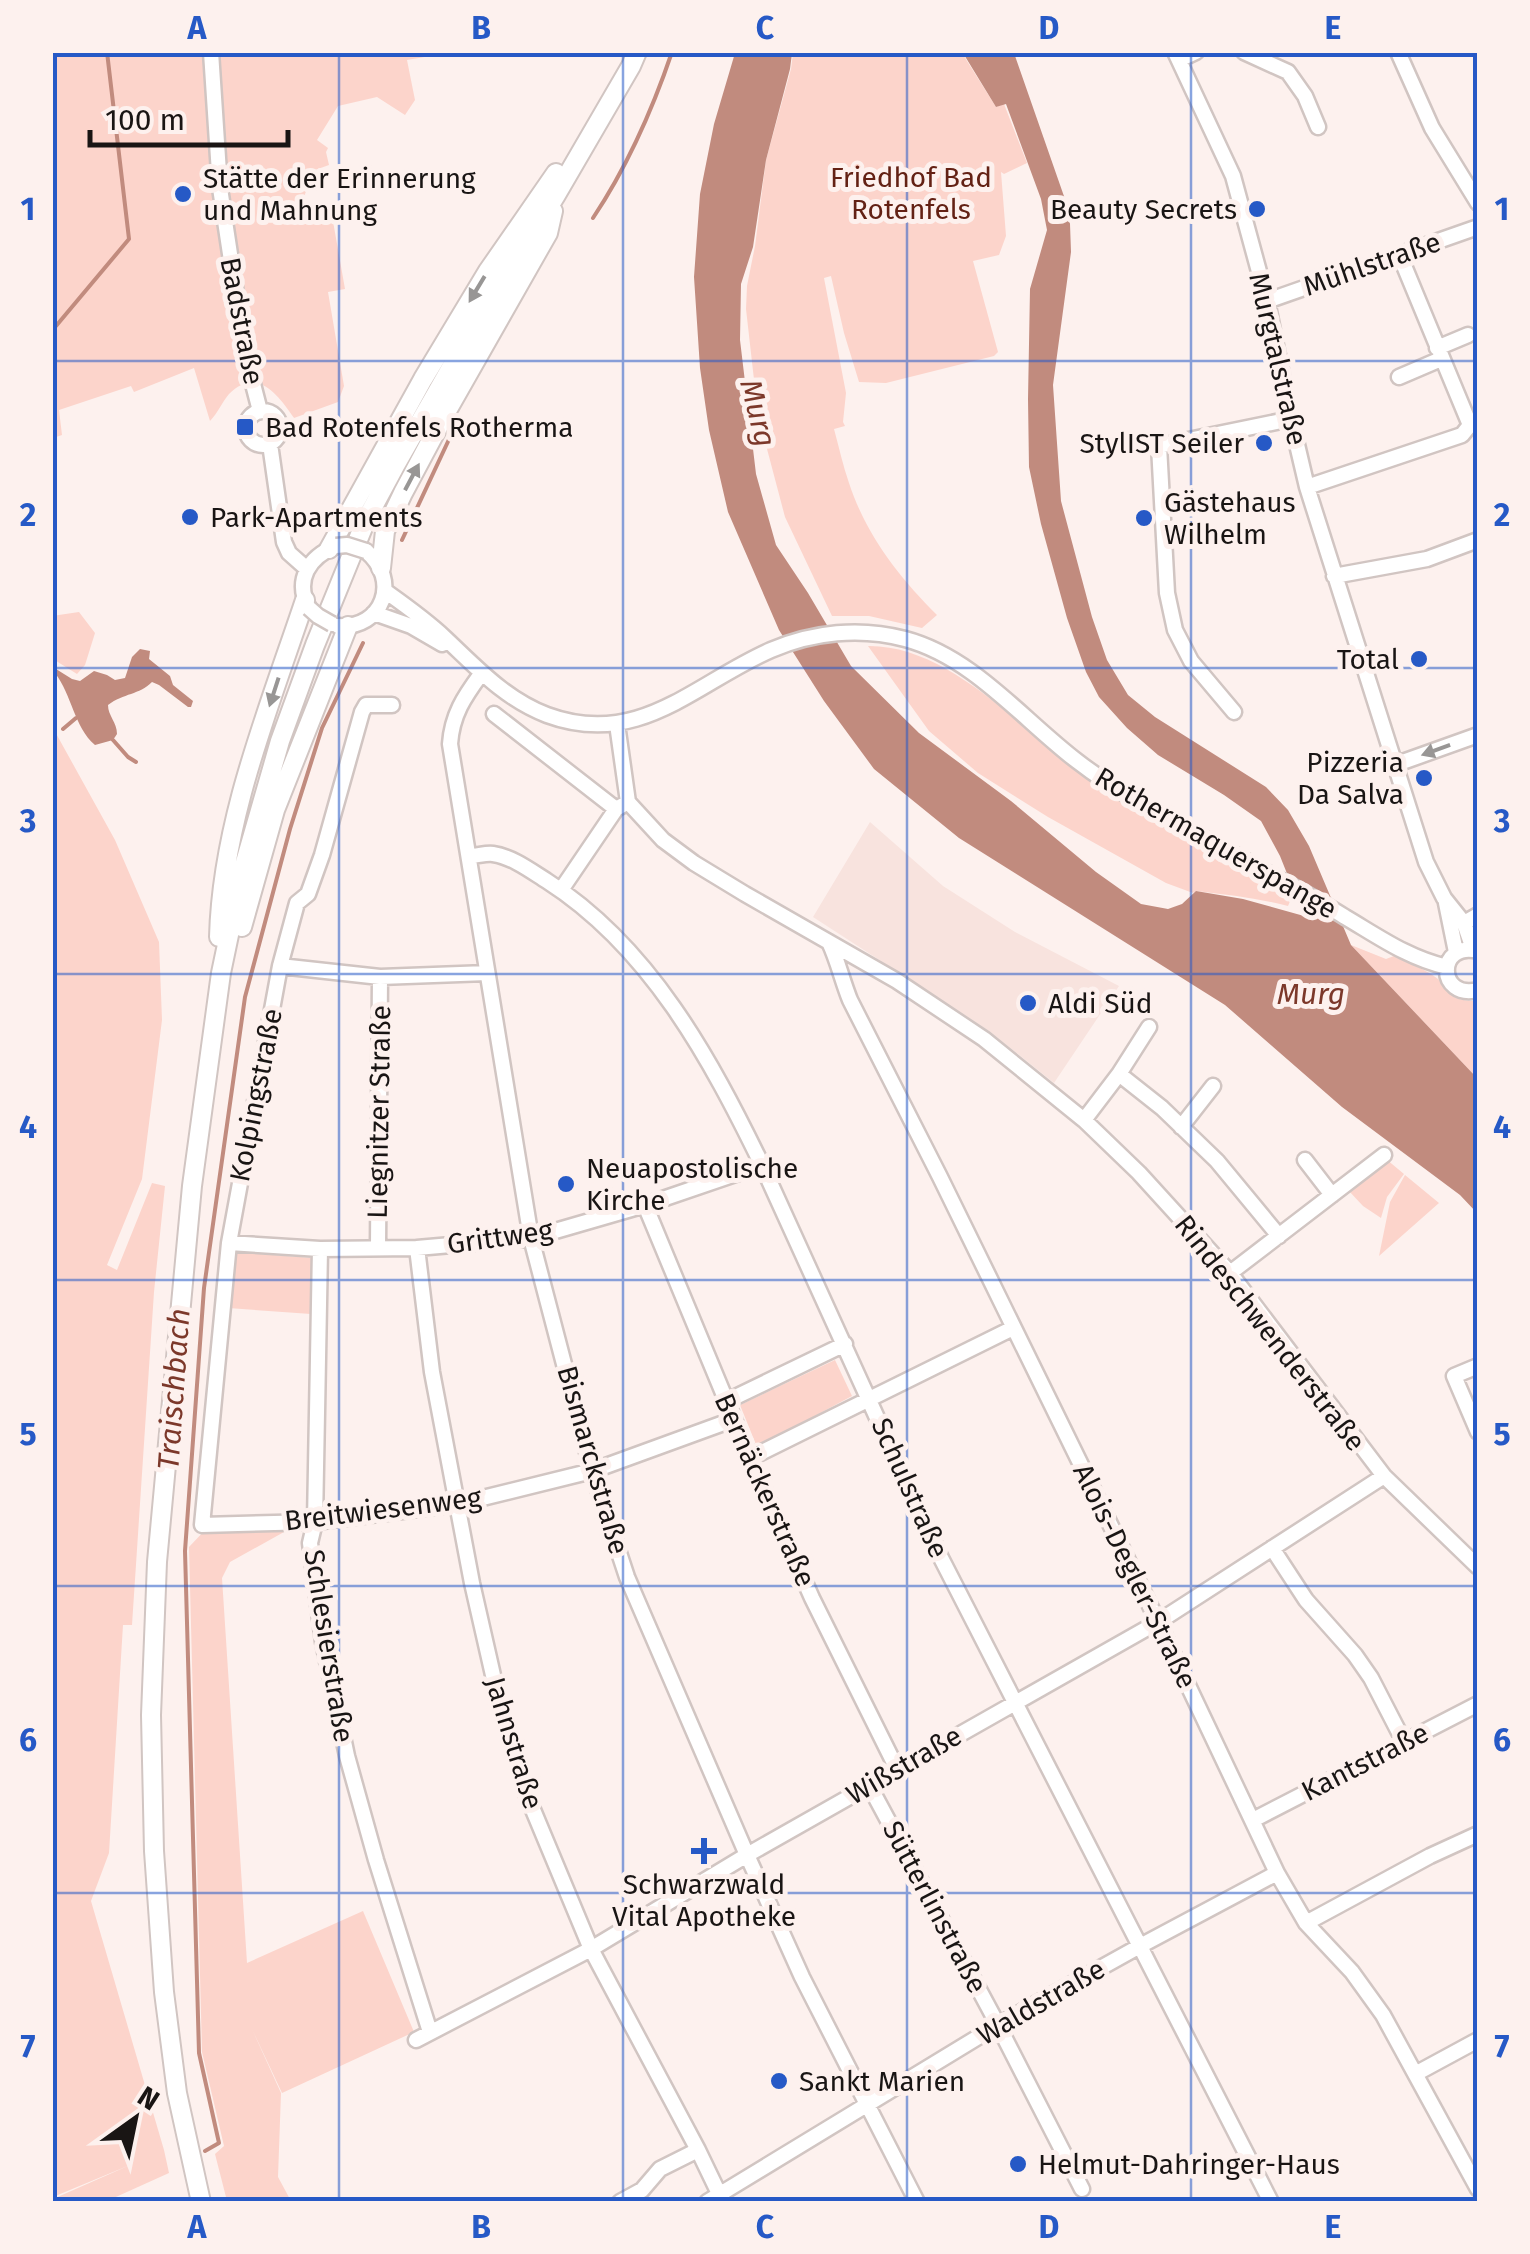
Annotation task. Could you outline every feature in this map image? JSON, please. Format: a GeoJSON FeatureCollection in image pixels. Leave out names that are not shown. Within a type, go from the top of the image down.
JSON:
{"type":"FeatureCollection","features":[{"type":"Feature","properties":{"kind":"main road"},"geometry":{"type":"LineString","coordinates":[[201,2202],[177,2093],[164,1992],[154,1851],[152,1715],[157,1562],[192,1186],[220,973],[242,873],[280,741],[366,520],[634,59]]}},
{"type":"Feature","properties":{"kind":"main road"},"geometry":{"type":"LineString","coordinates":[[333,547],[423,379],[488,271],[552,180],[605,92],[634,59]]}},
{"type":"Feature","properties":{"kind":"main road"},"geometry":{"type":"LineString","coordinates":[[381,568],[385,531],[397,505],[548,233],[556,196]]}},
{"type":"Feature","properties":{"kind":"main road"},"geometry":{"type":"LineString","coordinates":[[220,973],[218,933],[226,860],[256,748],[307,604]]}},
{"type":"Feature","properties":{"kind":"main road"},"geometry":{"type":"LineString","coordinates":[[220,973],[240,932],[275,810],[340,625]]}},
{"type":"Feature","properties":{"kind":"street","name":"Badstraße"},"geometry":{"type":"LineString","coordinates":[[211,52],[220,188],[246,353],[260,410]]}},
{"type":"Feature","properties":{"kind":"street"},"geometry":{"type":"LineString","coordinates":[[1177,56],[1196,52]]}},
{"type":"Feature","properties":{"kind":"street"},"geometry":{"type":"LineString","coordinates":[[1244,52],[1288,72],[1305,96],[1318,127]]}},
{"type":"Feature","properties":{"kind":"street"},"geometry":{"type":"LineString","coordinates":[[1398,52],[1432,128],[1478,203]]}},
{"type":"Feature","properties":{"kind":"street","name":"Murgtalstraße"},"geometry":{"type":"LineString","coordinates":[[1177,56],[1232,176],[1266,300],[1307,488],[1426,862],[1444,898],[1456,952],[1475,950],[1471,919],[1444,898]]}},
{"type":"Feature","properties":{"kind":"street","name":"Mühlstraße"},"geometry":{"type":"LineString","coordinates":[[1266,300],[1478,227]]}},
{"type":"Feature","properties":{"kind":"street"},"geometry":{"type":"LineString","coordinates":[[1307,488],[1462,435],[1474,424],[1439,354],[1400,256]]}},
{"type":"Feature","properties":{"kind":"street"},"geometry":{"type":"LineString","coordinates":[[1399,376],[1468,335]]}},
{"type":"Feature","properties":{"kind":"street","name":"Badstraße"},"geometry":{"type":"LineString","coordinates":[[260,410],[275,415],[280,424],[279,434],[270,444],[254,442],[246,433],[246,422],[260,410]]}},
{"type":"Feature","properties":{"kind":"street"},"geometry":{"type":"LineString","coordinates":[[1234,712],[1191,661],[1174,630],[1167,593],[1159,446],[1290,419]]}},
{"type":"Feature","properties":{"kind":"street","name":"Badstraße"},"geometry":{"type":"LineString","coordinates":[[270,444],[284,542],[289,553],[307,569]]}},
{"type":"Feature","properties":{"kind":"street"},"geometry":{"type":"LineString","coordinates":[[1334,576],[1427,559],[1478,540]]}},
{"type":"Feature","properties":{"kind":"street"},"geometry":{"type":"LineString","coordinates":[[333,547],[357,547],[381,568],[385,579],[383,600],[366,620],[340,625],[318,616],[307,604],[307,569],[315,557],[333,547]]}},
{"type":"Feature","properties":{"kind":"street"},"geometry":{"type":"LineString","coordinates":[[385,592],[418,614],[476,669]]}},
{"type":"Feature","properties":{"kind":"street"},"geometry":{"type":"LineString","coordinates":[[374,613],[411,626],[442,644],[516,699],[546,714],[571,721],[618,724],[622,805],[562,890]]}},
{"type":"Feature","properties":{"kind":"street","name":"Rothermaquerspange"},"geometry":{"type":"LineString","coordinates":[[618,724],[648,716],[751,660],[790,644],[832,633],[906,639],[934,649],[988,686],[1054,742],[1144,806],[1342,914],[1402,952],[1446,967]]}},
{"type":"Feature","properties":{"kind":"street","name":"Bismarckstraße"},"geometry":{"type":"LineString","coordinates":[[476,669],[451,725],[450,744],[532,1238],[592,1471],[627,1577],[747,1855],[802,1977],[917,2202]]}},
{"type":"Feature","properties":{"kind":"street","name":"Kolpingstraße"},"geometry":{"type":"LineString","coordinates":[[202,1525],[229,1243],[280,966],[297,904],[308,894],[322,855],[362,712],[366,705],[392,705]]}},
{"type":"Feature","properties":{"kind":"street"},"geometry":{"type":"LineString","coordinates":[[494,714],[622,805]]}},
{"type":"Feature","properties":{"kind":"street"},"geometry":{"type":"LineString","coordinates":[[1394,765],[1478,735]]}},
{"type":"Feature","properties":{"kind":"street","name":"Rindeschwenderstraße"},"geometry":{"type":"LineString","coordinates":[[622,805],[694,862],[898,981],[984,1039],[1084,1120],[1140,1173],[1230,1274],[1384,1476],[1478,1567]]}},
{"type":"Feature","properties":{"kind":"street","name":"Schulstraße"},"geometry":{"type":"LineString","coordinates":[[470,856],[493,854],[520,864],[562,890],[631,953],[685,1024],[762,1165],[940,1554],[1270,2202]]}},
{"type":"Feature","properties":{"kind":"street","name":"Alois-Degler-Straße"},"geometry":{"type":"LineString","coordinates":[[829,942],[850,1000],[1278,1873],[1306,1923],[1352,1972],[1384,2015],[1478,2188]]}},
{"type":"Feature","properties":{"kind":"street"},"geometry":{"type":"LineString","coordinates":[[1456,952],[1446,967],[1450,982],[1456,989],[1477,991]]}},
{"type":"Feature","properties":{"kind":"street"},"geometry":{"type":"LineString","coordinates":[[280,966],[380,976],[488,972]]}},
{"type":"Feature","properties":{"kind":"street","name":"Liegnitzer Straße"},"geometry":{"type":"LineString","coordinates":[[378,1247],[380,976]]}},
{"type":"Feature","properties":{"kind":"street"},"geometry":{"type":"LineString","coordinates":[[1084,1120],[1149,1028]]}},
{"type":"Feature","properties":{"kind":"street"},"geometry":{"type":"LineString","coordinates":[[1120,1074],[1217,1161],[1279,1236]]}},
{"type":"Feature","properties":{"kind":"street"},"geometry":{"type":"LineString","coordinates":[[1181,1127],[1213,1086]]}},
{"type":"Feature","properties":{"kind":"street"},"geometry":{"type":"LineString","coordinates":[[1230,1274],[1384,1156]]}},
{"type":"Feature","properties":{"kind":"street"},"geometry":{"type":"LineString","coordinates":[[1305,1160],[1332,1195]]}},
{"type":"Feature","properties":{"kind":"street","name":"Grittweg"},"geometry":{"type":"LineString","coordinates":[[229,1243],[320,1249],[417,1248],[532,1238],[762,1165]]}},
{"type":"Feature","properties":{"kind":"street","name":"Bernäckerstraße"},"geometry":{"type":"LineString","coordinates":[[645,1205],[732,1420],[812,1598],[897,1769]]}},
{"type":"Feature","properties":{"kind":"street","name":"Jahnstraße"},"geometry":{"type":"LineString","coordinates":[[417,1248],[432,1372],[472,1584],[526,1793],[591,1949],[698,2150],[716,2199]]}},
{"type":"Feature","properties":{"kind":"street","name":"Schlesierstraße"},"geometry":{"type":"LineString","coordinates":[[320,1249],[314,1522],[310,1543],[315,1583],[347,1756],[430,2032]]}},
{"type":"Feature","properties":{"kind":"street"},"geometry":{"type":"LineString","coordinates":[[750,1458],[1013,1328]]}},
{"type":"Feature","properties":{"kind":"street"},"geometry":{"type":"LineString","coordinates":[[725,1402],[845,1344]]}},
{"type":"Feature","properties":{"kind":"street"},"geometry":{"type":"LineString","coordinates":[[1478,1366],[1454,1376],[1478,1432]]}},
{"type":"Feature","properties":{"kind":"street","name":"Breitwiesenweg"},"geometry":{"type":"LineString","coordinates":[[202,1525],[314,1522],[458,1504],[592,1471],[732,1420]]}},
{"type":"Feature","properties":{"kind":"street","name":"Wißstraße"},"geometry":{"type":"LineString","coordinates":[[416,2040],[591,1949],[747,1855],[1158,1622],[1384,1476]]}},
{"type":"Feature","properties":{"kind":"street"},"geometry":{"type":"LineString","coordinates":[[1272,1548],[1306,1600],[1371,1678],[1404,1742]]}},
{"type":"Feature","properties":{"kind":"street","name":"Kantstraße"},"geometry":{"type":"LineString","coordinates":[[1253,1820],[1478,1704]]}},
{"type":"Feature","properties":{"kind":"street","name":"Sütterlinstraße"},"geometry":{"type":"LineString","coordinates":[[870,1785],[1082,2189]]}},
{"type":"Feature","properties":{"kind":"street"},"geometry":{"type":"LineString","coordinates":[[1306,1923],[1478,1834]]}},
{"type":"Feature","properties":{"kind":"street","name":"Waldstraße"},"geometry":{"type":"LineString","coordinates":[[716,2199],[998,2025],[1278,1873]]}},
{"type":"Feature","properties":{"kind":"street"},"geometry":{"type":"LineString","coordinates":[[1417,2074],[1478,2040]]}},
{"type":"Feature","properties":{"kind":"street"},"geometry":{"type":"LineString","coordinates":[[620,2202],[642,2190],[660,2168],[698,2150]]}},
{"type":"Feature","properties":{"kind":"shaded area"},"geometry":{"type":"Polygon","coordinates":[[[870,822],[943,886],[1015,932],[1119,986],[1054,1083],[989,1031],[813,917],[870,822]]]}},
{"type":"Feature","properties":{"kind":"green space"},"geometry":{"type":"Polygon","coordinates":[[[52,53],[448,53],[407,60],[415,100],[405,115],[377,97],[338,106],[317,140],[328,148],[329,165],[315,170],[305,194],[306,213],[331,210],[345,289],[328,292],[344,386],[338,402],[294,418],[274,393],[258,383],[249,383],[229,394],[210,421],[194,368],[134,392],[131,386],[59,410],[62,435],[53,438],[52,53]]]}},
{"type":"Feature","properties":{"kind":"green space","name":"Friedhof Bad Rotenfels"},"geometry":{"type":"Polygon","coordinates":[[[793,53],[962,53],[996,107],[1004,104],[1027,163],[1001,172],[1006,236],[999,255],[973,261],[998,352],[994,356],[886,383],[859,382],[831,276],[824,278],[846,393],[845,426],[834,429],[843,463],[874,538],[937,615],[922,628],[869,616],[832,616],[785,517],[758,415],[747,286],[766,160],[793,53]]]}},
{"type":"Feature","properties":{"kind":"green space"},"geometry":{"type":"Polygon","coordinates":[[[79,612],[95,633],[85,665],[77,674],[53,659],[52,616],[79,612]]]}},
{"type":"Feature","properties":{"kind":"green space"},"geometry":{"type":"Polygon","coordinates":[[[868,646],[900,650],[962,678],[1100,788],[1288,894],[1288,906],[1232,895],[1193,893],[1166,883],[1048,817],[978,773],[929,731],[868,646]]]}},
{"type":"Feature","properties":{"kind":"green space"},"geometry":{"type":"Polygon","coordinates":[[[53,728],[115,840],[159,942],[162,1020],[142,1179],[107,1265],[117,1270],[152,1183],[165,1186],[154,1292],[132,1625],[123,1625],[109,1853],[91,1901],[169,2173],[107,2201],[52,2201],[130,2165],[53,2197],[53,728]]]}},
{"type":"Feature","properties":{"kind":"green space"},"geometry":{"type":"Polygon","coordinates":[[[1351,945],[1386,959],[1394,956],[1433,975],[1457,998],[1477,1001],[1477,1078],[1351,945]]]}},
{"type":"Feature","properties":{"kind":"green space"},"geometry":{"type":"Polygon","coordinates":[[[1386,1159],[1404,1174],[1387,1197],[1381,1218],[1348,1190],[1386,1159]]]}},
{"type":"Feature","properties":{"kind":"green space"},"geometry":{"type":"Polygon","coordinates":[[[1405,1175],[1439,1203],[1379,1256],[1390,1202],[1405,1175]]]}},
{"type":"Feature","properties":{"kind":"green space"},"geometry":{"type":"Polygon","coordinates":[[[234,1252],[313,1258],[311,1314],[228,1308],[234,1252]]]}},
{"type":"Feature","properties":{"kind":"green space"},"geometry":{"type":"Polygon","coordinates":[[[835,1360],[852,1396],[757,1447],[740,1405],[835,1360]]]}},
{"type":"Feature","properties":{"kind":"green space"},"geometry":{"type":"Polygon","coordinates":[[[283,1527],[284,1532],[230,1562],[222,1578],[247,1963],[363,1911],[414,2032],[282,2093],[252,2029],[281,2093],[278,2177],[291,2201],[227,2201],[215,2154],[224,2146],[202,2052],[189,1547],[207,1528],[283,1527]]]}},
{"type":"Feature","properties":{"kind":"water","name":"Murg"},"geometry":{"type":"Polygon","coordinates":[[[735,53],[792,53],[766,160],[753,247],[741,284],[740,340],[756,474],[776,545],[851,666],[919,733],[1141,904],[1168,909],[1182,904],[1196,891],[1304,916],[1261,821],[1158,755],[1127,728],[1099,697],[1067,618],[1029,467],[1030,289],[1047,230],[1041,199],[1006,104],[996,107],[963,53],[1014,53],[1066,202],[1070,224],[1071,252],[1053,385],[1061,501],[1107,660],[1128,695],[1155,717],[1266,787],[1288,810],[1309,846],[1351,945],[1477,1078],[1477,1213],[1460,1195],[1342,1107],[1225,1005],[959,838],[874,769],[824,701],[779,630],[728,512],[700,368],[694,277],[700,194],[714,124],[735,53]]]}},
{"type":"Feature","properties":{"kind":"water"},"geometry":{"type":"Polygon","coordinates":[[[140,649],[150,651],[149,659],[193,701],[191,707],[152,682],[108,705],[117,734],[113,740],[95,745],[82,729],[56,669],[80,681],[94,671],[115,680],[125,678],[132,657],[140,649]]]}},
{"type":"Feature","properties":{"kind":"waterway"},"geometry":{"type":"LineString","coordinates":[[52,326],[129,239],[107,52]]}},
{"type":"Feature","properties":{"kind":"waterway","name":"Traischbach"},"geometry":{"type":"LineString","coordinates":[[593,218],[638,138],[672,52]]}},
{"type":"Feature","properties":{"kind":"waterway","name":"Traischbach"},"geometry":{"type":"LineString","coordinates":[[402,540],[452,433]]}},
{"type":"Feature","properties":{"kind":"waterway","name":"Traischbach"},"geometry":{"type":"LineString","coordinates":[[205,2151],[219,2143],[199,2053],[185,1551],[204,1288],[245,997],[322,728],[363,643]]}},
{"type":"Feature","properties":{"kind":"waterway"},"geometry":{"type":"LineString","coordinates":[[63,729],[76,718]]}},
{"type":"Feature","properties":{"kind":"waterway"},"geometry":{"type":"LineString","coordinates":[[113,740],[136,762]]}},
{"type":"Feature","properties":{"kind":"place","name":"Stätte der Erinnerung und Mahnung"},"geometry":{"type":"Point","coordinates":[183,194]}},
{"type":"Feature","properties":{"kind":"place","name":"Beauty Secrets"},"geometry":{"type":"Point","coordinates":[1257,209]}},
{"type":"Feature","properties":{"kind":"place","name":"Bad Rotenfels Rotherma"},"geometry":{"type":"Point","coordinates":[245,427]}},
{"type":"Feature","properties":{"kind":"place","name":"StylIST Seiler"},"geometry":{"type":"Point","coordinates":[1264,443]}},
{"type":"Feature","properties":{"kind":"place","name":"Park-Apartments"},"geometry":{"type":"Point","coordinates":[190,517]}},
{"type":"Feature","properties":{"kind":"place","name":"Gästehaus Wilhelm"},"geometry":{"type":"Point","coordinates":[1144,518]}},
{"type":"Feature","properties":{"kind":"place","name":"Total"},"geometry":{"type":"Point","coordinates":[1419,659]}},
{"type":"Feature","properties":{"kind":"place","name":"Pizzeria Da Salva"},"geometry":{"type":"Point","coordinates":[1424,778]}},
{"type":"Feature","properties":{"kind":"place","name":"Aldi Süd"},"geometry":{"type":"Point","coordinates":[1028,1003]}},
{"type":"Feature","properties":{"kind":"place","name":"Neuapostolische Kirche"},"geometry":{"type":"Point","coordinates":[566,1184]}},
{"type":"Feature","properties":{"kind":"place","name":"Schwarzwald Vital Apotheke"},"geometry":{"type":"Point","coordinates":[704,1851]}},
{"type":"Feature","properties":{"kind":"place","name":"Sankt Marien"},"geometry":{"type":"Point","coordinates":[779,2081]}},
{"type":"Feature","properties":{"kind":"place","name":"Helmut-Dahringer-Haus"},"geometry":{"type":"Point","coordinates":[1018,2164]}}]}
